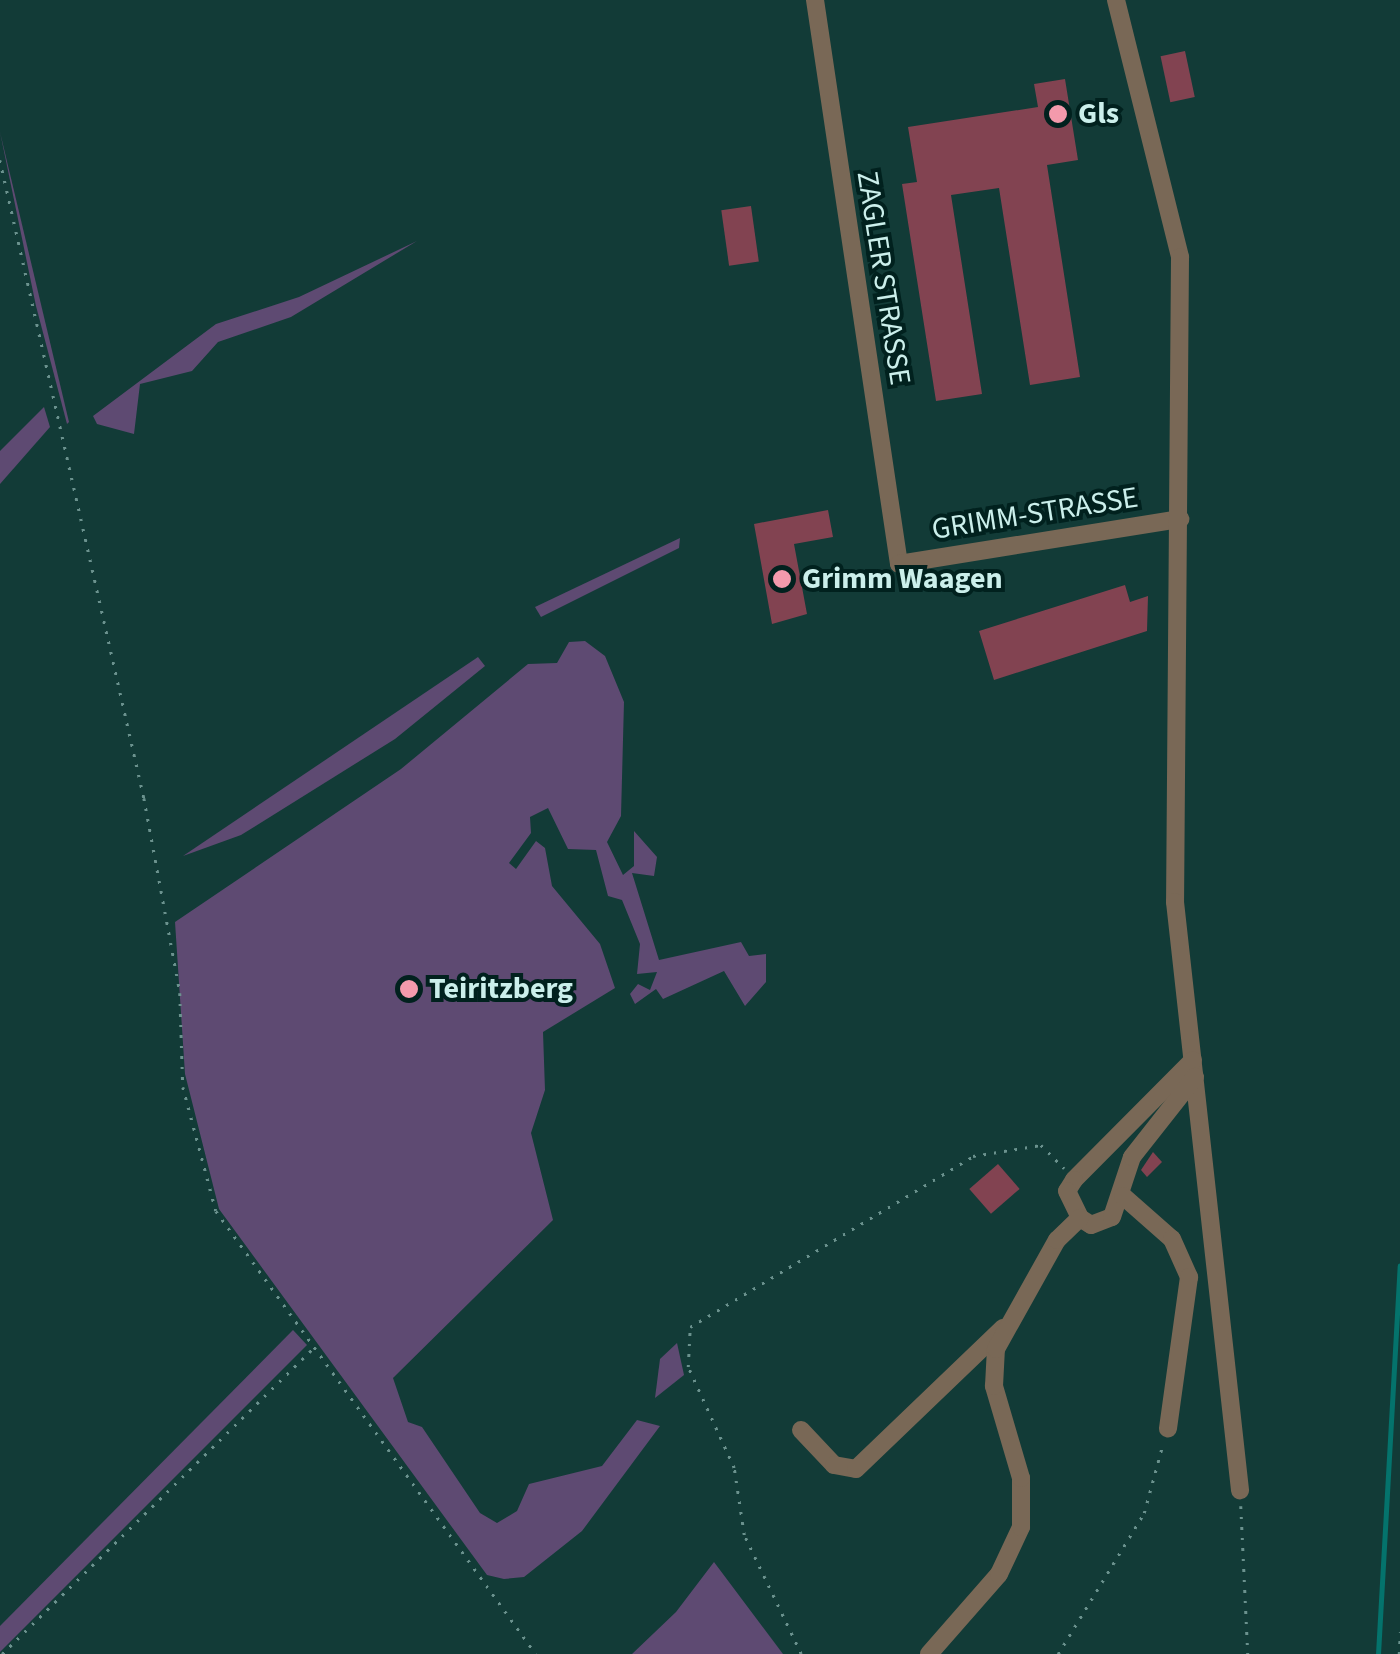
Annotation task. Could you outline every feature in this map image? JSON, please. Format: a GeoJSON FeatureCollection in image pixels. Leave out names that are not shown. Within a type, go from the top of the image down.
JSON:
{"type":"FeatureCollection","features":[{"type":"Feature","properties":{"kind":"street","name":"ZAGLER STRASSE"},"geometry":{"type":"LineString","coordinates":[[815,0],[900,564]]}},
{"type":"Feature","properties":{"kind":"street"},"geometry":{"type":"LineString","coordinates":[[1116,0],[1180,257],[1175,902],[1240,1490]]}},
{"type":"Feature","properties":{"kind":"street","name":"GRIMM-STRASSE"},"geometry":{"type":"LineString","coordinates":[[900,564],[1180,519]]}},
{"type":"Feature","properties":{"kind":"street"},"geometry":{"type":"LineString","coordinates":[[1080,1218],[1068,1191],[1074,1180],[1194,1068]]}},
{"type":"Feature","properties":{"kind":"street"},"geometry":{"type":"LineString","coordinates":[[1080,1218],[1102,1224],[1123,1196],[1132,1157],[1194,1068]]}},
{"type":"Feature","properties":{"kind":"street"},"geometry":{"type":"LineString","coordinates":[[1123,1196],[1172,1240],[1189,1277],[1168,1428]]}},
{"type":"Feature","properties":{"kind":"street"},"geometry":{"type":"LineString","coordinates":[[929,1654],[999,1574],[1021,1527],[1021,1478],[993,1368],[1057,1240],[1080,1218]]}},
{"type":"Feature","properties":{"kind":"street"},"geometry":{"type":"LineString","coordinates":[[801,1430],[834,1464],[856,1469],[1015,1318]]}},
{"type":"Feature","properties":{"kind":"path"},"geometry":{"type":"LineString","coordinates":[[0,160],[144,798],[180,993],[190,1120],[216,1211],[536,1654]]}},
{"type":"Feature","properties":{"kind":"path"},"geometry":{"type":"LineString","coordinates":[[801,1654],[744,1535],[734,1468],[688,1367],[690,1327],[973,1156],[1041,1145],[1074,1180]]}},
{"type":"Feature","properties":{"kind":"path"},"geometry":{"type":"LineString","coordinates":[[2,1654],[316,1345]]}},
{"type":"Feature","properties":{"kind":"path"},"geometry":{"type":"LineString","coordinates":[[1058,1654],[1144,1513],[1168,1428]]}},
{"type":"Feature","properties":{"kind":"path"},"geometry":{"type":"LineString","coordinates":[[1240,1490],[1248,1654]]}},
{"type":"Feature","properties":{"kind":"path"},"geometry":{"type":"LineString","coordinates":[[1399,1654],[1400,1632]]}},
{"type":"Feature","properties":{"kind":"shaded area"},"geometry":{"type":"Polygon","coordinates":[[[0,132],[69,422],[67,424],[36,306],[0,132]]]}},
{"type":"Feature","properties":{"kind":"shaded area"},"geometry":{"type":"Polygon","coordinates":[[[417,241],[291,317],[218,342],[192,371],[140,384],[134,434],[97,424],[93,416],[216,324],[299,297],[417,241]]]}},
{"type":"Feature","properties":{"kind":"shaded area"},"geometry":{"type":"Polygon","coordinates":[[[44,407],[50,427],[0,484],[0,451],[44,407]]]}},
{"type":"Feature","properties":{"kind":"shaded area"},"geometry":{"type":"Polygon","coordinates":[[[680,538],[679,548],[541,617],[535,607],[680,538]]]}},
{"type":"Feature","properties":{"kind":"shaded area"},"geometry":{"type":"Polygon","coordinates":[[[585,641],[605,656],[624,702],[621,816],[607,842],[623,875],[634,866],[634,831],[657,857],[654,876],[632,873],[659,960],[741,942],[749,956],[766,954],[766,982],[745,1006],[724,971],[663,999],[656,989],[635,1004],[630,994],[638,984],[650,990],[657,972],[637,974],[640,944],[622,900],[608,896],[596,850],[568,849],[548,808],[530,817],[531,833],[509,863],[516,869],[536,841],[545,848],[552,886],[600,944],[615,988],[543,1032],[545,1090],[531,1133],[553,1220],[393,1378],[408,1422],[422,1427],[480,1513],[497,1523],[517,1511],[529,1484],[602,1466],[637,1420],[660,1426],[582,1531],[524,1577],[504,1579],[487,1575],[219,1209],[185,1074],[175,922],[401,769],[528,664],[557,663],[569,642],[585,641]]]}},
{"type":"Feature","properties":{"kind":"shaded area"},"geometry":{"type":"Polygon","coordinates":[[[478,657],[485,666],[395,739],[241,835],[183,856],[478,657]]]}},
{"type":"Feature","properties":{"kind":"shaded area"},"geometry":{"type":"Polygon","coordinates":[[[293,1330],[307,1345],[0,1652],[0,1626],[293,1330]]]}},
{"type":"Feature","properties":{"kind":"shaded area"},"geometry":{"type":"Polygon","coordinates":[[[677,1343],[684,1375],[655,1398],[660,1359],[677,1343]]]}},
{"type":"Feature","properties":{"kind":"shaded area"},"geometry":{"type":"Polygon","coordinates":[[[714,1562],[783,1654],[632,1654],[676,1612],[714,1562]]]}},
{"type":"Feature","properties":{"kind":"building"},"geometry":{"type":"Polygon","coordinates":[[[1185,51],[1195,97],[1170,102],[1161,56],[1185,51]]]}},
{"type":"Feature","properties":{"kind":"building"},"geometry":{"type":"Polygon","coordinates":[[[1065,79],[1078,160],[1047,165],[1080,377],[1030,385],[999,188],[951,195],[982,394],[936,401],[902,184],[917,182],[908,127],[1038,107],[1034,84],[1065,79]]]}},
{"type":"Feature","properties":{"kind":"building"},"geometry":{"type":"Polygon","coordinates":[[[751,206],[759,261],[729,266],[721,210],[751,206]]]}},
{"type":"Feature","properties":{"kind":"building","name":"Grimm Waagen"},"geometry":{"type":"Polygon","coordinates":[[[828,510],[833,537],[794,544],[807,614],[772,624],[754,524],[828,510]]]}},
{"type":"Feature","properties":{"kind":"building"},"geometry":{"type":"Polygon","coordinates":[[[1125,585],[1130,602],[1148,596],[1147,631],[994,680],[979,631],[1125,585]]]}},
{"type":"Feature","properties":{"kind":"building"},"geometry":{"type":"Polygon","coordinates":[[[1153,1152],[1162,1162],[1147,1177],[1141,1170],[1153,1152]]]}},
{"type":"Feature","properties":{"kind":"building"},"geometry":{"type":"Polygon","coordinates":[[[998,1164],[1020,1189],[991,1214],[969,1189],[998,1164]]]}},
{"type":"Feature","properties":{"kind":"waterway"},"geometry":{"type":"LineString","coordinates":[[1378,1654],[1400,1266]]}},
{"type":"Feature","properties":{"kind":"place","name":"Gls"},"geometry":{"type":"Point","coordinates":[1058,114]}},
{"type":"Feature","properties":{"kind":"place","name":"Grimm Waagen"},"geometry":{"type":"Point","coordinates":[782,579]}},
{"type":"Feature","properties":{"kind":"place","name":"Teiritzberg"},"geometry":{"type":"Point","coordinates":[409,989]}}]}
